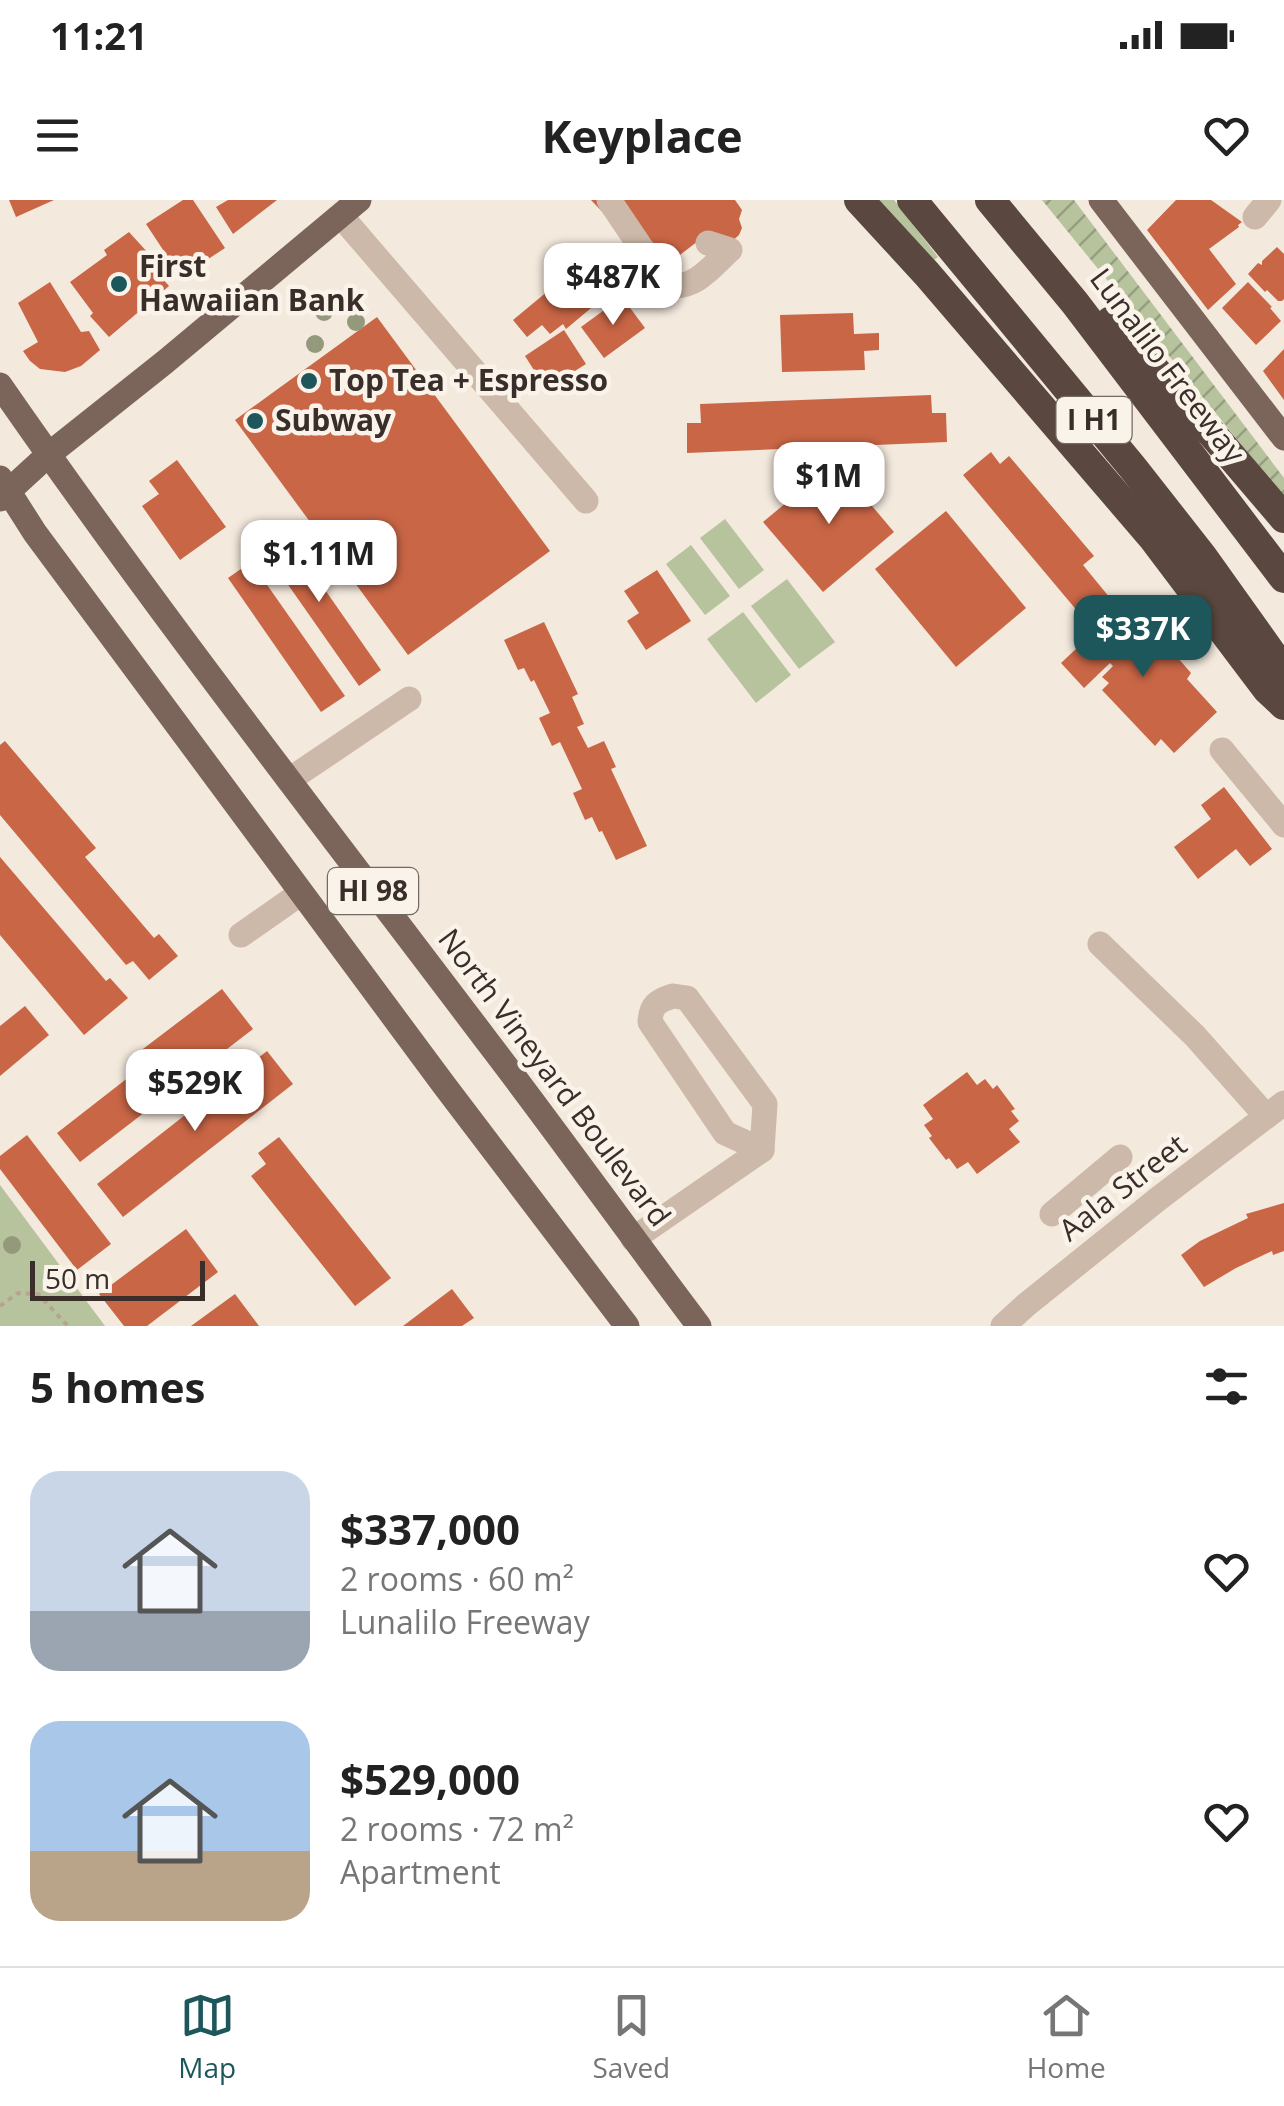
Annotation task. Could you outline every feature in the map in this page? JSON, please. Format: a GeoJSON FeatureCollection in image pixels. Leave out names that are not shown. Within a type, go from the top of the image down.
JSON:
{"type":"FeatureCollection","features":[{"type":"Feature","properties":{"kind":"highway"},"geometry":{"type":"LineString","coordinates":[[859,200],[1154,538],[1266,689],[1284,705]]}},
{"type":"Feature","properties":{"kind":"highway","name":"I H1"},"geometry":{"type":"LineString","coordinates":[[912,200],[1133,468],[1284,671]]}},
{"type":"Feature","properties":{"kind":"highway","name":"Lunalilo Freeway"},"geometry":{"type":"LineString","coordinates":[[990,200],[1075,304],[1284,578]]}},
{"type":"Feature","properties":{"kind":"highway"},"geometry":{"type":"LineString","coordinates":[[1002,200],[1284,518]]}},
{"type":"Feature","properties":{"kind":"main road"},"geometry":{"type":"LineString","coordinates":[[1101,200],[1284,438]]}},
{"type":"Feature","properties":{"kind":"main road"},"geometry":{"type":"LineString","coordinates":[[3,490],[350,208]]}},
{"type":"Feature","properties":{"kind":"main road","name":"North Vineyard Boulevard"},"geometry":{"type":"LineString","coordinates":[[0,386],[289,780],[699,1326]]}},
{"type":"Feature","properties":{"kind":"main road","name":"HI 98"},"geometry":{"type":"LineString","coordinates":[[3,490],[627,1326]]}},
{"type":"Feature","properties":{"kind":"street"},"geometry":{"type":"LineString","coordinates":[[610,200],[670,285],[682,287],[693,283],[730,250],[708,243]]}},
{"type":"Feature","properties":{"kind":"street"},"geometry":{"type":"LineString","coordinates":[[350,208],[586,500]]}},
{"type":"Feature","properties":{"kind":"street"},"geometry":{"type":"LineString","coordinates":[[289,780],[408,699]]}},
{"type":"Feature","properties":{"kind":"street"},"geometry":{"type":"LineString","coordinates":[[1222,750],[1284,825]]}},
{"type":"Feature","properties":{"kind":"street"},"geometry":{"type":"LineString","coordinates":[[242,936],[302,894]]}},
{"type":"Feature","properties":{"kind":"street"},"geometry":{"type":"LineString","coordinates":[[1100,944],[1275,1110]]}},
{"type":"Feature","properties":{"kind":"street"},"geometry":{"type":"LineString","coordinates":[[673,996],[687,998],[766,1104],[762,1150],[725,1133],[650,1022],[651,1009],[660,1000],[673,996]]}},
{"type":"Feature","properties":{"kind":"street","name":"Aala Street"},"geometry":{"type":"LineString","coordinates":[[1003,1326],[1158,1199],[1275,1110]]}},
{"type":"Feature","properties":{"kind":"street"},"geometry":{"type":"LineString","coordinates":[[633,1239],[762,1150]]}},
{"type":"Feature","properties":{"kind":"street"},"geometry":{"type":"LineString","coordinates":[[1052,1214],[1120,1157]]}},
{"type":"Feature","properties":{"kind":"path"},"geometry":{"type":"LineString","coordinates":[[0,1306],[18,1293],[38,1294],[68,1326]]}},
{"type":"Feature","properties":{"kind":"green space"},"geometry":{"type":"Polygon","coordinates":[[[877,200],[894,200],[938,257],[934,260],[877,200]]]}},
{"type":"Feature","properties":{"kind":"green space"},"geometry":{"type":"Polygon","coordinates":[[[1042,200],[1074,200],[1284,478],[1284,497],[1042,200]]]}},
{"type":"Feature","properties":{"kind":"green space"},"geometry":{"type":"Polygon","coordinates":[[[725,519],[764,570],[739,589],[700,538],[725,519]]]}},
{"type":"Feature","properties":{"kind":"green space"},"geometry":{"type":"Polygon","coordinates":[[[691,545],[730,596],[705,615],[666,564],[691,545]]]}},
{"type":"Feature","properties":{"kind":"green space"},"geometry":{"type":"Polygon","coordinates":[[[787,579],[835,642],[799,669],[751,606],[787,579]]]}},
{"type":"Feature","properties":{"kind":"green space"},"geometry":{"type":"Polygon","coordinates":[[[743,612],[791,675],[756,703],[707,639],[743,612]]]}},
{"type":"Feature","properties":{"kind":"green space"},"geometry":{"type":"Polygon","coordinates":[[[0,1185],[105,1326],[0,1326],[0,1185]]]}},
{"type":"Feature","properties":{"kind":"building"},"geometry":{"type":"Polygon","coordinates":[[[9,200],[54,200],[16,217],[9,200]]]}},
{"type":"Feature","properties":{"kind":"building"},"geometry":{"type":"Polygon","coordinates":[[[183,200],[193,200],[225,248],[181,277],[146,224],[183,200]]]}},
{"type":"Feature","properties":{"kind":"building"},"geometry":{"type":"Polygon","coordinates":[[[228,200],[277,200],[233,234],[216,207],[228,200]]]}},
{"type":"Feature","properties":{"kind":"building"},"geometry":{"type":"Polygon","coordinates":[[[591,200],[735,200],[742,210],[742,228],[718,254],[702,238],[659,271],[591,200]]]}},
{"type":"Feature","properties":{"kind":"building"},"geometry":{"type":"Polygon","coordinates":[[[1176,200],[1211,200],[1242,222],[1209,249],[1236,284],[1208,310],[1147,230],[1176,200]]]}},
{"type":"Feature","properties":{"kind":"building","name":"First Hawaiian Bank"},"geometry":{"type":"Polygon","coordinates":[[[129,232],[160,266],[155,270],[169,286],[109,337],[90,316],[93,313],[70,282],[107,255],[104,250],[129,232]]]}},
{"type":"Feature","properties":{"kind":"building"},"geometry":{"type":"Polygon","coordinates":[[[601,247],[627,278],[566,329],[563,324],[550,334],[542,325],[527,337],[513,320],[601,247]]]}},
{"type":"Feature","properties":{"kind":"building"},"geometry":{"type":"Polygon","coordinates":[[[1277,247],[1284,254],[1282,301],[1265,292],[1248,274],[1277,247]]]}},
{"type":"Feature","properties":{"kind":"building"},"geometry":{"type":"Polygon","coordinates":[[[50,282],[81,332],[89,331],[100,350],[81,366],[65,372],[40,369],[23,351],[38,342],[18,303],[50,282]]]}},
{"type":"Feature","properties":{"kind":"building"},"geometry":{"type":"Polygon","coordinates":[[[1248,282],[1281,321],[1256,345],[1222,308],[1248,282]]]}},
{"type":"Feature","properties":{"kind":"building"},"geometry":{"type":"Polygon","coordinates":[[[622,297],[645,328],[604,358],[581,327],[622,297]]]}},
{"type":"Feature","properties":{"kind":"building"},"geometry":{"type":"Polygon","coordinates":[[[853,313],[854,334],[879,333],[879,350],[864,351],[865,370],[782,372],[780,315],[853,313]]]}},
{"type":"Feature","properties":{"kind":"building"},"geometry":{"type":"Polygon","coordinates":[[[377,317],[550,551],[408,655],[235,420],[377,317]]]}},
{"type":"Feature","properties":{"kind":"building"},"geometry":{"type":"Polygon","coordinates":[[[564,330],[586,364],[546,389],[525,356],[564,330]]]}},
{"type":"Feature","properties":{"kind":"building"},"geometry":{"type":"Polygon","coordinates":[[[1284,349],[1284,400],[1263,371],[1284,349]]]}},
{"type":"Feature","properties":{"kind":"building"},"geometry":{"type":"Polygon","coordinates":[[[931,395],[932,413],[946,413],[947,442],[687,453],[687,423],[701,423],[700,404],[931,395]]]}},
{"type":"Feature","properties":{"kind":"building"},"geometry":{"type":"Polygon","coordinates":[[[991,452],[1000,464],[1009,456],[1094,556],[1083,565],[1110,598],[1084,619],[963,475],[991,452]]]}},
{"type":"Feature","properties":{"kind":"building"},"geometry":{"type":"Polygon","coordinates":[[[177,460],[226,527],[180,560],[142,506],[159,494],[149,481],[177,460]]]}},
{"type":"Feature","properties":{"kind":"building"},"geometry":{"type":"Polygon","coordinates":[[[835,462],[894,532],[823,592],[763,522],[835,462]]]}},
{"type":"Feature","properties":{"kind":"building"},"geometry":{"type":"Polygon","coordinates":[[[946,511],[1026,608],[956,667],[875,569],[946,511]]]}},
{"type":"Feature","properties":{"kind":"building"},"geometry":{"type":"Polygon","coordinates":[[[279,524],[381,670],[359,686],[256,539],[279,524]]]}},
{"type":"Feature","properties":{"kind":"building"},"geometry":{"type":"Polygon","coordinates":[[[251,562],[345,696],[321,712],[228,578],[251,562]]]}},
{"type":"Feature","properties":{"kind":"building"},"geometry":{"type":"Polygon","coordinates":[[[657,570],[691,621],[646,650],[627,621],[639,613],[624,591],[657,570]]]}},
{"type":"Feature","properties":{"kind":"building"},"geometry":{"type":"Polygon","coordinates":[[[1132,609],[1160,633],[1191,673],[1187,679],[1217,712],[1174,753],[1161,739],[1155,746],[1102,690],[1109,683],[1102,677],[1113,666],[1110,663],[1084,688],[1061,663],[1093,633],[1100,639],[1100,634],[1120,615],[1123,618],[1132,609]]]}},
{"type":"Feature","properties":{"kind":"building"},"geometry":{"type":"Polygon","coordinates":[[[544,622],[578,694],[572,697],[584,724],[577,727],[588,748],[604,741],[616,767],[611,769],[647,846],[616,860],[592,817],[585,820],[573,793],[582,789],[560,742],[552,746],[539,718],[550,713],[534,680],[531,682],[524,668],[518,670],[504,640],[544,622]]]}},
{"type":"Feature","properties":{"kind":"building"},"geometry":{"type":"Polygon","coordinates":[[[5,741],[96,848],[85,857],[154,938],[159,934],[178,956],[149,980],[133,961],[126,965],[0,815],[0,745],[5,741]]]}},
{"type":"Feature","properties":{"kind":"building"},"geometry":{"type":"Polygon","coordinates":[[[1224,787],[1272,849],[1250,866],[1236,849],[1198,879],[1174,847],[1211,819],[1201,805],[1224,787]]]}},
{"type":"Feature","properties":{"kind":"building"},"geometry":{"type":"Polygon","coordinates":[[[0,857],[106,981],[110,978],[128,998],[84,1035],[0,935],[0,857]]]}},
{"type":"Feature","properties":{"kind":"building"},"geometry":{"type":"Polygon","coordinates":[[[222,989],[253,1029],[80,1162],[57,1133],[143,1066],[135,1055],[222,989]]]}},
{"type":"Feature","properties":{"kind":"building"},"geometry":{"type":"Polygon","coordinates":[[[25,1006],[49,1035],[0,1076],[0,1026],[25,1006]]]}},
{"type":"Feature","properties":{"kind":"building"},"geometry":{"type":"Polygon","coordinates":[[[267,1051],[293,1084],[123,1217],[97,1184],[267,1051]]]}},
{"type":"Feature","properties":{"kind":"building"},"geometry":{"type":"Polygon","coordinates":[[[967,1072],[977,1085],[985,1079],[993,1089],[997,1085],[1019,1121],[1009,1129],[1020,1142],[977,1174],[968,1162],[957,1169],[949,1158],[946,1160],[924,1125],[933,1119],[923,1105],[967,1072]]]}},
{"type":"Feature","properties":{"kind":"building"},"geometry":{"type":"Polygon","coordinates":[[[27,1135],[111,1244],[77,1270],[0,1169],[0,1156],[27,1135]]]}},
{"type":"Feature","properties":{"kind":"building"},"geometry":{"type":"Polygon","coordinates":[[[279,1137],[391,1278],[355,1306],[251,1176],[266,1164],[258,1153],[279,1137]]]}},
{"type":"Feature","properties":{"kind":"building"},"geometry":{"type":"Polygon","coordinates":[[[1284,1203],[1284,1251],[1273,1255],[1272,1251],[1204,1287],[1181,1255],[1200,1241],[1248,1218],[1246,1214],[1284,1203]]]}},
{"type":"Feature","properties":{"kind":"building"},"geometry":{"type":"Polygon","coordinates":[[[186,1229],[218,1272],[147,1326],[124,1326],[99,1294],[186,1229]]]}},
{"type":"Feature","properties":{"kind":"building"},"geometry":{"type":"Polygon","coordinates":[[[452,1289],[474,1318],[462,1326],[403,1326],[452,1289]]]}},
{"type":"Feature","properties":{"kind":"building"},"geometry":{"type":"Polygon","coordinates":[[[235,1294],[259,1326],[191,1326],[235,1294]]]}},
{"type":"Feature","properties":{"kind":"place","name":"First Hawaiian Bank"},"geometry":{"type":"Point","coordinates":[119,284]}},
{"type":"Feature","properties":{"kind":"place","name":"Top Tea + Espresso"},"geometry":{"type":"Point","coordinates":[309,381]}},
{"type":"Feature","properties":{"kind":"place","name":"Subway"},"geometry":{"type":"Point","coordinates":[255,421]}}]}
